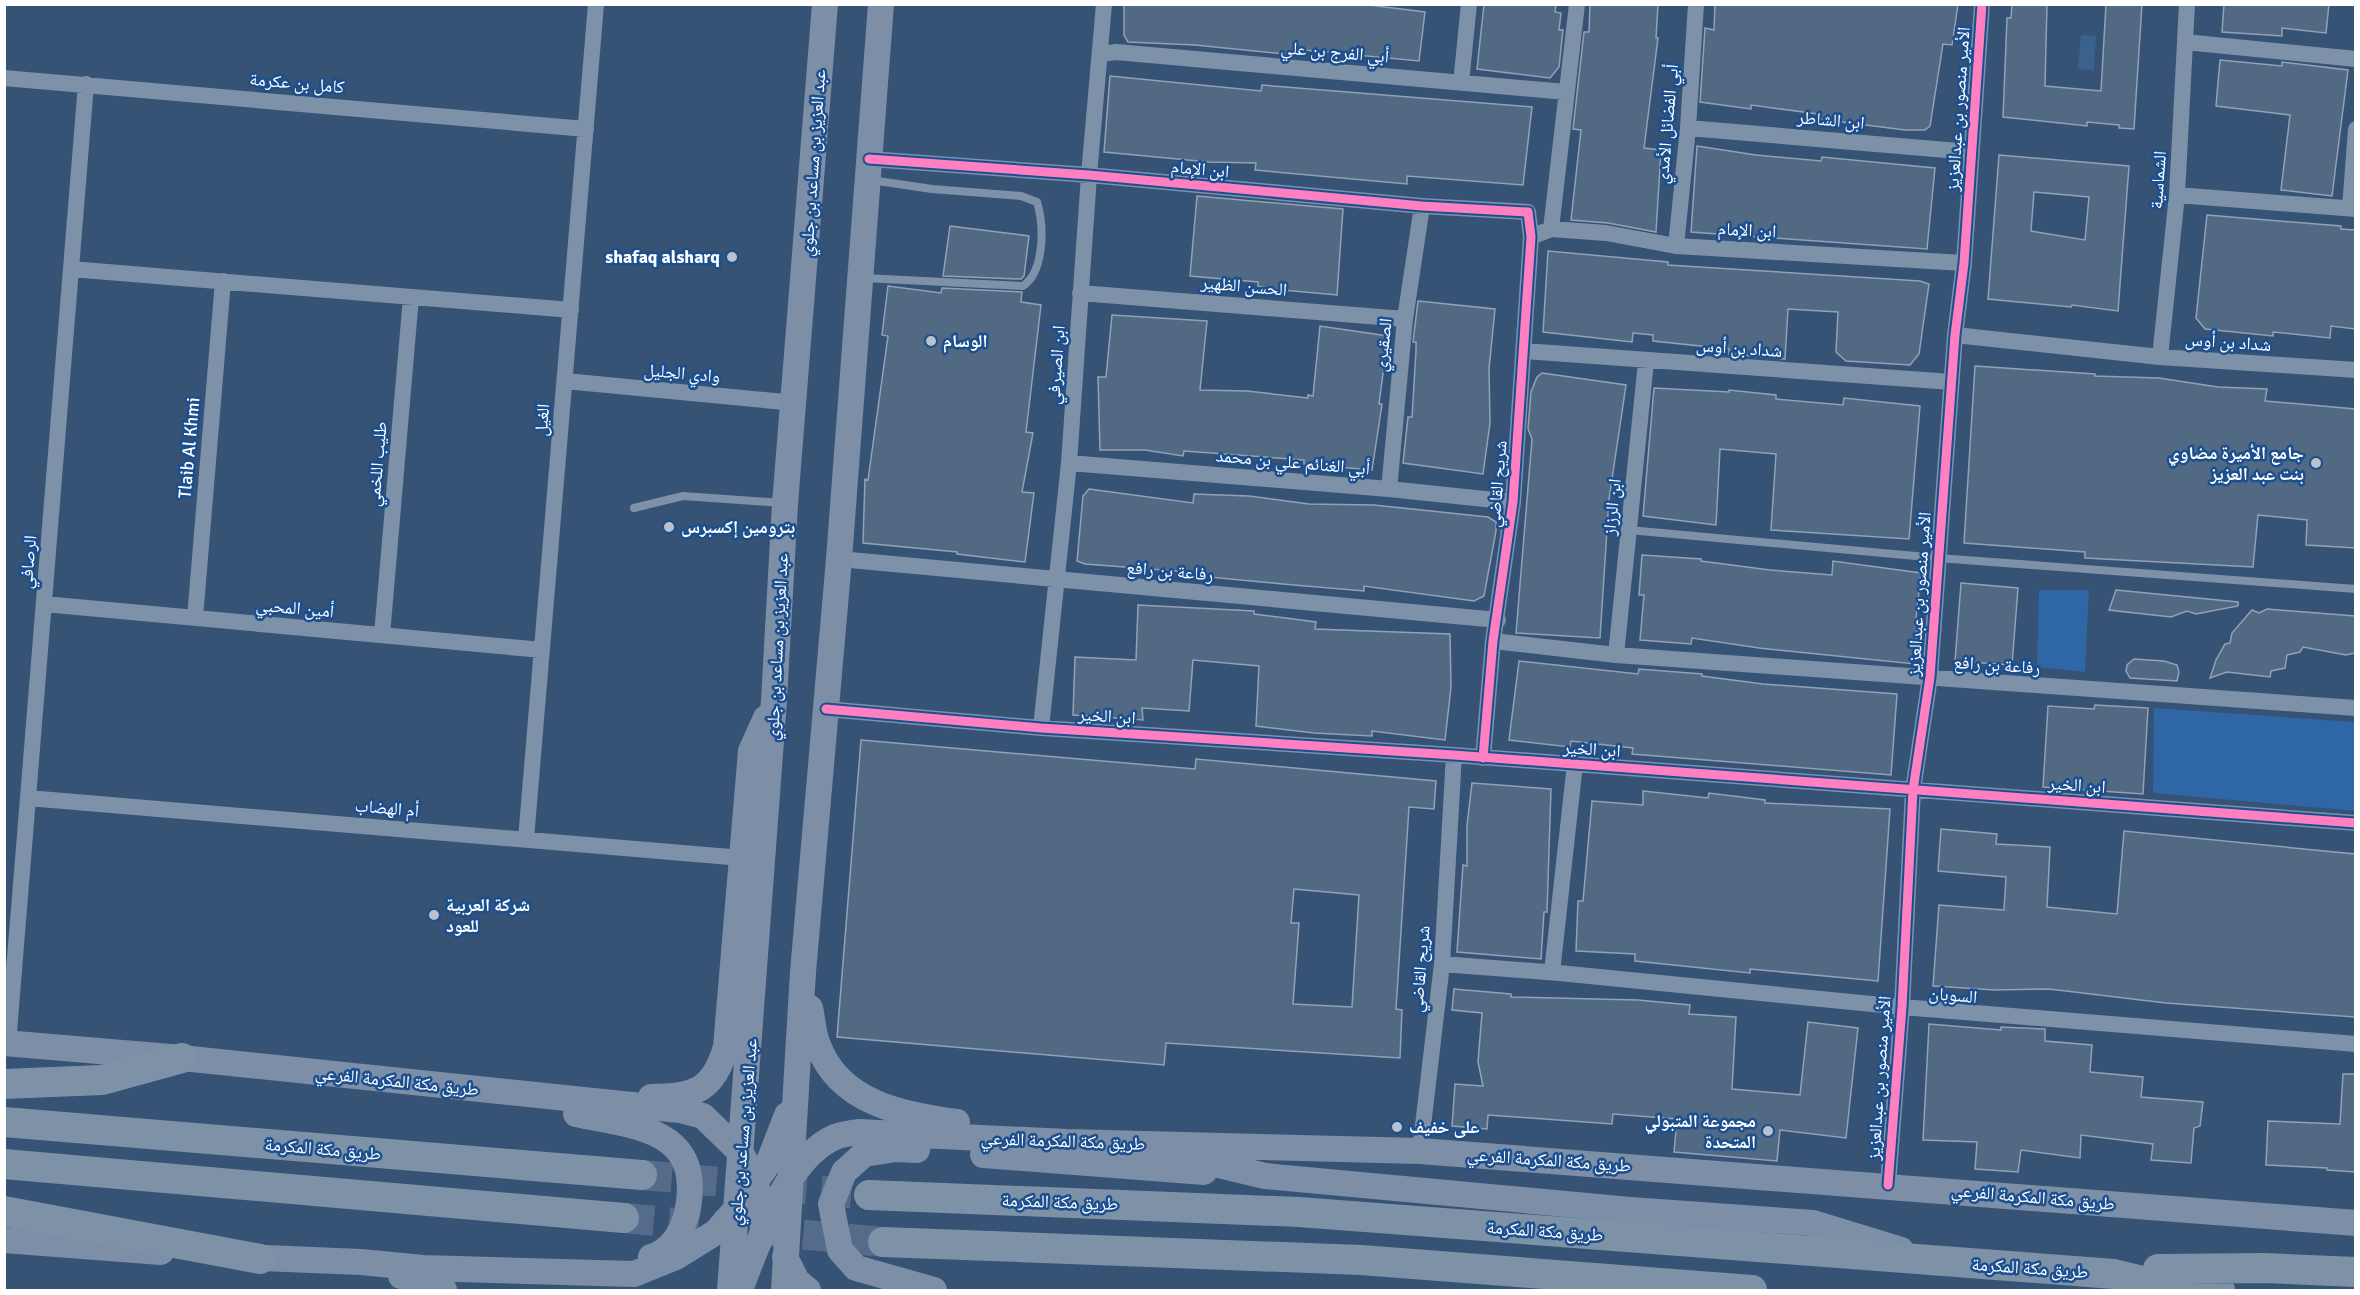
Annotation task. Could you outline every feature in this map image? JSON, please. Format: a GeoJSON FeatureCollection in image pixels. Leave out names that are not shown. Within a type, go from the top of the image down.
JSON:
{"type":"FeatureCollection","features":[{"type":"Feature","properties":{"kind":"highway"},"geometry":{"type":"LineString","coordinates":[[4,1084],[102,1080],[182,1058]]}},
{"type":"Feature","properties":{"kind":"highway","name":"طريق مكة المكرمة"},"geometry":{"type":"LineString","coordinates":[[4,1122],[642,1175]]}},
{"type":"Feature","properties":{"kind":"highway"},"geometry":{"type":"LineString","coordinates":[[4,1164],[624,1218]]}},
{"type":"Feature","properties":{"kind":"highway","name":"طريق مكة المكرمة"},"geometry":{"type":"LineString","coordinates":[[869,1195],[1299,1212],[2114,1274],[2163,1286],[2220,1290]]}},
{"type":"Feature","properties":{"kind":"highway"},"geometry":{"type":"LineString","coordinates":[[4,1210],[260,1258]]}},
{"type":"Feature","properties":{"kind":"highway"},"geometry":{"type":"LineString","coordinates":[[884,1242],[1361,1260],[1752,1290]]}},
{"type":"Feature","properties":{"kind":"highway"},"geometry":{"type":"LineString","coordinates":[[2114,1274],[2172,1268],[2355,1272]]}},
{"type":"Feature","properties":{"kind":"main road","name":"عبد العزيز بن مساعد بن جلوي"},"geometry":{"type":"LineString","coordinates":[[730,1290],[751,1034],[785,504],[795,403],[825,4]]}},
{"type":"Feature","properties":{"kind":"main road"},"geometry":{"type":"LineString","coordinates":[[784,1290],[804,972],[839,559],[881,4]]}},
{"type":"Feature","properties":{"kind":"main road"},"geometry":{"type":"LineString","coordinates":[[453,1087],[677,1097],[709,1084],[720,1067],[726,1047],[752,751],[774,700]]}},
{"type":"Feature","properties":{"kind":"main road"},"geometry":{"type":"LineString","coordinates":[[804,972],[817,1045],[830,1069],[844,1084],[862,1097],[888,1109],[914,1116],[987,1126],[1067,1142]]}},
{"type":"Feature","properties":{"kind":"main road","name":"طريق مكة المكرمة الفرعي"},"geometry":{"type":"LineString","coordinates":[[751,1034],[762,1173],[764,1233],[770,1274],[769,1290]]}},
{"type":"Feature","properties":{"kind":"main road","name":"طريق مكة المكرمة الفرعي"},"geometry":{"type":"LineString","coordinates":[[6,1043],[182,1058],[680,1110],[703,1116],[762,1173],[775,1208],[786,1260],[797,1281],[808,1290]]}},
{"type":"Feature","properties":{"kind":"main road"},"geometry":{"type":"LineString","coordinates":[[361,1262],[403,1255],[638,1261],[654,1257],[668,1249],[684,1226],[689,1193],[682,1153],[650,1129],[453,1087]]}},
{"type":"Feature","properties":{"kind":"main road"},"geometry":{"type":"LineString","coordinates":[[4,1240],[260,1258],[361,1262],[423,1268],[634,1274],[676,1257],[706,1239],[716,1232],[737,1209],[762,1173],[795,1095]]}},
{"type":"Feature","properties":{"kind":"main road","name":"طريق مكة المكرمة الفرعي"},"geometry":{"type":"LineString","coordinates":[[741,1290],[775,1208],[790,1181],[813,1152],[836,1137],[858,1132],[1067,1142],[1420,1151],[1888,1185],[2355,1223]]}},
{"type":"Feature","properties":{"kind":"main road"},"geometry":{"type":"LineString","coordinates":[[1128,1144],[1264,1176]]}},
{"type":"Feature","properties":{"kind":"main road"},"geometry":{"type":"LineString","coordinates":[[934,1290],[856,1268],[840,1251],[831,1204],[844,1172],[864,1154],[896,1149],[1264,1176],[1619,1209],[1813,1223],[1939,1261]]}},
{"type":"Feature","properties":{"kind":"main road"},"geometry":{"type":"LineString","coordinates":[[361,1262],[444,1290]]}},
{"type":"Feature","properties":{"kind":"street","name":"الغيل"},"geometry":{"type":"LineString","coordinates":[[526,839],[596,4]]}},
{"type":"Feature","properties":{"kind":"street","name":"ابن الصيرفي"},"geometry":{"type":"LineString","coordinates":[[1041,728],[1069,464],[1080,293],[1104,4]]}},
{"type":"Feature","properties":{"kind":"street"},"geometry":{"type":"LineString","coordinates":[[1461,83],[1469,4]]}},
{"type":"Feature","properties":{"kind":"street"},"geometry":{"type":"LineString","coordinates":[[1551,229],[1577,4]]}},
{"type":"Feature","properties":{"kind":"street","name":"أبي الفضائل الأمدي"},"geometry":{"type":"LineString","coordinates":[[1676,246],[1688,128],[1696,4]]}},
{"type":"Feature","properties":{"kind":"street","name":"الأمير منصور بن عبدالعزيز"},"geometry":{"type":"LineString","coordinates":[[1888,1185],[1902,1007],[1913,790],[1930,677],[1955,335],[1964,262],[1982,4]]}},
{"type":"Feature","properties":{"kind":"street","name":"الشماسية"},"geometry":{"type":"LineString","coordinates":[[2160,357],[2177,195],[2187,4]]}},
{"type":"Feature","properties":{"kind":"street"},"geometry":{"type":"LineString","coordinates":[[2185,42],[2355,60]]}},
{"type":"Feature","properties":{"kind":"street","name":"أبي الفرج بن علي"},"geometry":{"type":"LineString","coordinates":[[1101,54],[1116,52],[1566,92]]}},
{"type":"Feature","properties":{"kind":"street","name":"كامل بن عكرمة"},"geometry":{"type":"LineString","coordinates":[[4,78],[586,129]]}},
{"type":"Feature","properties":{"kind":"street","name":"الرصافي"},"geometry":{"type":"LineString","coordinates":[[6,1043],[86,84]]}},
{"type":"Feature","properties":{"kind":"street","name":"ابن الشاطر"},"geometry":{"type":"LineString","coordinates":[[1688,128],[1970,152]]}},
{"type":"Feature","properties":{"kind":"street"},"geometry":{"type":"LineString","coordinates":[[2177,195],[2353,208],[2355,129]]}},
{"type":"Feature","properties":{"kind":"street","name":"ابن الإمام"},"geometry":{"type":"LineString","coordinates":[[869,169],[1089,175],[1422,206],[1528,212]]}},
{"type":"Feature","properties":{"kind":"street","name":"الصقيري"},"geometry":{"type":"LineString","coordinates":[[1389,489],[1405,319],[1422,206]]}},
{"type":"Feature","properties":{"kind":"street","name":"شريح القاضي"},"geometry":{"type":"LineString","coordinates":[[1483,758],[1493,642],[1498,620],[1513,502],[1531,237],[1528,212]]}},
{"type":"Feature","properties":{"kind":"street","name":"ابن الإمام"},"geometry":{"type":"LineString","coordinates":[[1531,237],[1551,229],[1606,233],[1676,246],[1964,262]]}},
{"type":"Feature","properties":{"kind":"street"},"geometry":{"type":"LineString","coordinates":[[71,269],[570,310]]}},
{"type":"Feature","properties":{"kind":"street","name":"Tlaib Al Khmi"},"geometry":{"type":"LineString","coordinates":[[195,618],[223,281]]}},
{"type":"Feature","properties":{"kind":"street","name":"الحسن الظهير"},"geometry":{"type":"LineString","coordinates":[[1080,293],[1405,319]]}},
{"type":"Feature","properties":{"kind":"street","name":"طليب اللخمي"},"geometry":{"type":"LineString","coordinates":[[382,635],[411,297]]}},
{"type":"Feature","properties":{"kind":"street","name":"شداد بن أوس"},"geometry":{"type":"LineString","coordinates":[[1955,335],[2160,357],[2355,370]]}},
{"type":"Feature","properties":{"kind":"street","name":"شداد بن أوس"},"geometry":{"type":"LineString","coordinates":[[1524,351],[1646,362],[1952,382]]}},
{"type":"Feature","properties":{"kind":"street","name":"ابن الرزاز"},"geometry":{"type":"LineString","coordinates":[[1616,655],[1646,362]]}},
{"type":"Feature","properties":{"kind":"street","name":"وادي الجليل"},"geometry":{"type":"LineString","coordinates":[[565,381],[795,403]]}},
{"type":"Feature","properties":{"kind":"street","name":"أبي الغنائم علي بن محمد"},"geometry":{"type":"LineString","coordinates":[[1069,464],[1389,489],[1513,502]]}},
{"type":"Feature","properties":{"kind":"street","name":"رفاعة بن رافع"},"geometry":{"type":"LineString","coordinates":[[839,559],[1498,620]]}},
{"type":"Feature","properties":{"kind":"street","name":"أمين المحبي"},"geometry":{"type":"LineString","coordinates":[[44,604],[542,650]]}},
{"type":"Feature","properties":{"kind":"street","name":"رفاعة بن رافع"},"geometry":{"type":"LineString","coordinates":[[1493,642],[1616,655],[2355,708]]}},
{"type":"Feature","properties":{"kind":"street","name":"ابن الخير"},"geometry":{"type":"LineString","coordinates":[[826,709],[1041,728],[1454,755],[2355,823]]}},
{"type":"Feature","properties":{"kind":"street","name":"شريح القاضي"},"geometry":{"type":"LineString","coordinates":[[1420,1151],[1442,964],[1454,755]]}},
{"type":"Feature","properties":{"kind":"street"},"geometry":{"type":"LineString","coordinates":[[1552,972],[1575,764]]}},
{"type":"Feature","properties":{"kind":"street","name":"أم الهضاب"},"geometry":{"type":"LineString","coordinates":[[28,798],[742,858]]}},
{"type":"Feature","properties":{"kind":"street","name":"السوبان"},"geometry":{"type":"LineString","coordinates":[[1442,964],[1552,972],[1902,1007],[2355,1044]]}},
{"type":"Feature","properties":{"kind":"lane"},"geometry":{"type":"LineString","coordinates":[[861,278],[1023,286],[1031,281],[1039,256],[1041,216],[1037,202],[1021,196],[932,189],[869,169]]}},
{"type":"Feature","properties":{"kind":"lane"},"geometry":{"type":"LineString","coordinates":[[634,508],[683,496],[785,504]]}},
{"type":"Feature","properties":{"kind":"lane"},"geometry":{"type":"LineString","coordinates":[[1629,530],[1938,558],[2355,589]]}},
{"type":"Feature","properties":{"kind":"shaded area"},"geometry":{"type":"Polygon","coordinates":[[[2081,35],[2096,36],[2094,70],[2078,69],[2081,35]]]}},
{"type":"Feature","properties":{"kind":"shaded area"},"geometry":{"type":"Polygon","coordinates":[[[2039,590],[2089,590],[2085,672],[2037,667],[2039,590]]]}},
{"type":"Feature","properties":{"kind":"shaded area"},"geometry":{"type":"Polygon","coordinates":[[[2154,708],[2355,722],[2355,811],[2153,793],[2154,708]]]}},
{"type":"Feature","properties":{"kind":"building"},"geometry":{"type":"Polygon","coordinates":[[[1124,4],[1361,4],[1425,12],[1419,61],[1294,49],[1294,55],[1195,45],[1128,42],[1124,35],[1124,4]]]}},
{"type":"Feature","properties":{"kind":"building"},"geometry":{"type":"Polygon","coordinates":[[[1484,4],[1556,4],[1555,12],[1561,13],[1559,30],[1563,30],[1559,67],[1550,78],[1477,69],[1484,4]]]}},
{"type":"Feature","properties":{"kind":"building"},"geometry":{"type":"Polygon","coordinates":[[[1590,4],[1658,4],[1656,38],[1658,38],[1644,148],[1661,150],[1656,232],[1608,223],[1571,220],[1581,130],[1573,129],[1584,32],[1589,32],[1590,4]]]}},
{"type":"Feature","properties":{"kind":"building"},"geometry":{"type":"Polygon","coordinates":[[[1715,4],[1958,4],[1952,45],[1943,44],[1930,126],[1925,130],[1905,130],[1819,119],[1818,114],[1751,105],[1751,109],[1700,102],[1705,28],[1714,30],[1715,4]]]}},
{"type":"Feature","properties":{"kind":"building"},"geometry":{"type":"Polygon","coordinates":[[[2012,4],[2047,4],[2045,86],[2101,91],[2106,4],[2142,4],[2134,129],[2087,122],[2087,126],[2003,117],[2007,18],[2011,18],[2012,4]]]}},
{"type":"Feature","properties":{"kind":"building"},"geometry":{"type":"Polygon","coordinates":[[[2224,4],[2329,4],[2326,33],[2282,28],[2282,36],[2222,32],[2224,4]]]}},
{"type":"Feature","properties":{"kind":"building"},"geometry":{"type":"Polygon","coordinates":[[[2220,60],[2282,66],[2282,62],[2348,70],[2332,196],[2281,190],[2290,115],[2216,106],[2220,60]]]}},
{"type":"Feature","properties":{"kind":"building"},"geometry":{"type":"Polygon","coordinates":[[[1110,76],[1261,91],[1262,85],[1532,107],[1523,185],[1407,176],[1407,184],[1255,170],[1256,163],[1209,162],[1104,152],[1110,76]]]}},
{"type":"Feature","properties":{"kind":"building"},"geometry":{"type":"Polygon","coordinates":[[[1697,146],[1756,155],[1821,161],[1822,157],[1935,168],[1927,249],[1691,232],[1697,146]]]}},
{"type":"Feature","properties":{"kind":"building"},"geometry":{"type":"Polygon","coordinates":[[[1999,155],[2129,166],[2118,311],[1988,299],[1999,155]],[[2034,192],[2031,231],[2085,240],[2089,197],[2034,192]]]}},
{"type":"Feature","properties":{"kind":"building"},"geometry":{"type":"Polygon","coordinates":[[[1197,196],[1343,209],[1337,295],[1271,289],[1258,286],[1258,282],[1190,276],[1197,196]]]}},
{"type":"Feature","properties":{"kind":"building"},"geometry":{"type":"Polygon","coordinates":[[[2207,215],[2341,226],[2341,229],[2355,230],[2355,329],[2331,326],[2330,338],[2273,332],[2273,336],[2205,329],[2196,318],[2207,215]]]}},
{"type":"Feature","properties":{"kind":"building"},"geometry":{"type":"Polygon","coordinates":[[[950,226],[1029,236],[1024,276],[1021,279],[943,276],[950,226]]]}},
{"type":"Feature","properties":{"kind":"building"},"geometry":{"type":"Polygon","coordinates":[[[1548,251],[1668,262],[1668,265],[1920,281],[1929,284],[1919,354],[1910,365],[1846,361],[1836,352],[1838,312],[1788,309],[1785,359],[1729,354],[1729,349],[1653,341],[1653,335],[1633,333],[1632,342],[1543,332],[1548,251]]]}},
{"type":"Feature","properties":{"kind":"building"},"geometry":{"type":"Polygon","coordinates":[[[888,286],[941,293],[942,288],[1022,292],[1021,302],[1041,305],[1026,432],[1033,433],[1022,492],[1034,493],[1025,562],[957,554],[957,552],[863,543],[865,479],[868,480],[888,336],[882,335],[888,286]]]}},
{"type":"Feature","properties":{"kind":"building"},"geometry":{"type":"Polygon","coordinates":[[[1418,301],[1495,309],[1489,369],[1490,423],[1483,474],[1403,463],[1408,417],[1412,417],[1416,351],[1416,342],[1413,342],[1418,301]]]}},
{"type":"Feature","properties":{"kind":"building"},"geometry":{"type":"Polygon","coordinates":[[[1112,315],[1207,321],[1200,390],[1247,391],[1308,398],[1308,395],[1313,396],[1320,326],[1388,336],[1379,404],[1382,404],[1372,470],[1304,464],[1304,460],[1184,451],[1183,456],[1145,450],[1100,450],[1098,377],[1106,377],[1112,315]]]}},
{"type":"Feature","properties":{"kind":"building"},"geometry":{"type":"Polygon","coordinates":[[[1975,366],[2095,374],[2095,376],[2159,378],[2218,387],[2267,389],[2265,401],[2355,409],[2355,548],[2306,545],[2307,520],[2258,515],[2253,567],[2085,558],[2085,552],[1964,543],[1975,366]]]}},
{"type":"Feature","properties":{"kind":"building"},"geometry":{"type":"Polygon","coordinates":[[[1542,373],[1626,385],[1609,499],[1600,638],[1516,633],[1532,439],[1528,429],[1531,392],[1537,377],[1542,373]]]}},
{"type":"Feature","properties":{"kind":"building"},"geometry":{"type":"Polygon","coordinates":[[[1654,388],[1729,392],[1729,390],[1776,395],[1776,399],[1843,405],[1844,398],[1920,406],[1909,539],[1771,530],[1776,454],[1720,449],[1716,525],[1643,516],[1654,388]]]}},
{"type":"Feature","properties":{"kind":"building"},"geometry":{"type":"Polygon","coordinates":[[[1089,489],[1193,503],[1194,494],[1249,496],[1309,504],[1374,505],[1488,517],[1496,522],[1496,531],[1484,596],[1474,601],[1364,586],[1364,591],[1189,575],[1189,572],[1085,564],[1077,561],[1083,496],[1089,489]]]}},
{"type":"Feature","properties":{"kind":"building"},"geometry":{"type":"Polygon","coordinates":[[[1642,555],[1701,559],[1701,561],[1770,570],[1832,575],[1833,561],[1921,573],[1916,619],[1918,619],[1915,664],[1759,648],[1692,638],[1691,644],[1640,640],[1644,595],[1639,595],[1642,555]]]}},
{"type":"Feature","properties":{"kind":"building"},"geometry":{"type":"Polygon","coordinates":[[[1961,583],[2018,588],[2012,665],[1955,661],[1961,583]]]}},
{"type":"Feature","properties":{"kind":"building"},"geometry":{"type":"Polygon","coordinates":[[[2116,590],[2238,602],[2238,606],[2196,614],[2187,611],[2171,617],[2109,610],[2116,590]]]}},
{"type":"Feature","properties":{"kind":"building"},"geometry":{"type":"Polygon","coordinates":[[[1138,605],[1254,611],[1254,614],[1316,622],[1315,629],[1450,634],[1451,687],[1445,740],[1372,731],[1372,736],[1314,733],[1256,726],[1259,666],[1193,660],[1189,711],[1142,708],[1143,720],[1073,715],[1075,657],[1136,660],[1138,605]]]}},
{"type":"Feature","properties":{"kind":"building"},"geometry":{"type":"Polygon","coordinates":[[[2267,609],[2355,616],[2355,653],[2346,655],[2303,647],[2300,652],[2287,655],[2285,668],[2271,671],[2270,677],[2227,672],[2210,678],[2225,644],[2230,643],[2232,633],[2252,610],[2259,613],[2267,609]]]}},
{"type":"Feature","properties":{"kind":"building"},"geometry":{"type":"Polygon","coordinates":[[[2134,659],[2164,661],[2177,665],[2179,672],[2177,681],[2130,678],[2126,671],[2127,665],[2134,659]]]}},
{"type":"Feature","properties":{"kind":"building"},"geometry":{"type":"Polygon","coordinates":[[[1519,661],[1638,674],[1639,669],[1702,674],[1702,676],[1763,684],[1897,694],[1891,775],[1632,754],[1633,748],[1571,741],[1570,747],[1509,740],[1519,661]]]}},
{"type":"Feature","properties":{"kind":"building"},"geometry":{"type":"Polygon","coordinates":[[[2095,705],[2148,708],[2143,794],[2043,787],[2048,706],[2094,709],[2095,705]]]}},
{"type":"Feature","properties":{"kind":"building"},"geometry":{"type":"Polygon","coordinates":[[[861,740],[1195,769],[1196,759],[1436,781],[1434,809],[1409,807],[1396,1009],[1402,1010],[1400,1058],[1166,1043],[1164,1065],[837,1037],[861,740]],[[1294,889],[1291,923],[1299,923],[1293,1004],[1352,1007],[1359,895],[1294,889]]]}},
{"type":"Feature","properties":{"kind":"building"},"geometry":{"type":"Polygon","coordinates":[[[1472,783],[1551,789],[1547,912],[1544,912],[1541,959],[1457,952],[1463,865],[1467,866],[1467,825],[1472,783]]]}},
{"type":"Feature","properties":{"kind":"building"},"geometry":{"type":"Polygon","coordinates":[[[1643,791],[1708,798],[1709,793],[1765,800],[1765,803],[1890,809],[1878,981],[1750,969],[1750,973],[1635,961],[1635,954],[1576,951],[1578,901],[1583,901],[1592,801],[1643,805],[1643,791]]]}},
{"type":"Feature","properties":{"kind":"building"},"geometry":{"type":"Polygon","coordinates":[[[1941,829],[1997,834],[1996,844],[2050,847],[2047,907],[2117,914],[2124,831],[2355,854],[2355,1017],[2166,1003],[2049,989],[1995,990],[1933,986],[1939,905],[2004,910],[2006,877],[1938,871],[1941,829]]]}},
{"type":"Feature","properties":{"kind":"building"},"geometry":{"type":"Polygon","coordinates":[[[1454,989],[1511,994],[1511,997],[1638,1000],[1690,1005],[1689,1014],[1736,1017],[1732,1089],[1800,1095],[1808,1022],[1858,1028],[1846,1138],[1780,1130],[1777,1161],[1674,1152],[1677,1119],[1613,1114],[1612,1124],[1488,1115],[1487,1129],[1452,1126],[1455,1084],[1483,1086],[1478,1062],[1482,1013],[1452,1010],[1454,989]]]}},
{"type":"Feature","properties":{"kind":"building"},"geometry":{"type":"Polygon","coordinates":[[[1929,1024],[2001,1030],[2001,1027],[2045,1029],[2045,1041],[2092,1045],[2090,1072],[2143,1077],[2141,1097],[2203,1102],[2200,1126],[2194,1128],[2191,1163],[2151,1160],[2153,1144],[2081,1135],[2080,1158],[2021,1150],[2018,1172],[1975,1169],[1977,1142],[1923,1140],[1929,1024]]]}},
{"type":"Feature","properties":{"kind":"building"},"geometry":{"type":"Polygon","coordinates":[[[2343,1074],[2355,1074],[2355,1172],[2266,1165],[2268,1121],[2340,1124],[2343,1074]]]}},
{"type":"Feature","properties":{"kind":"tunnel"},"geometry":{"type":"LineString","coordinates":[[642,1175],[869,1195]]}},
{"type":"Feature","properties":{"kind":"tunnel"},"geometry":{"type":"LineString","coordinates":[[624,1218],[883,1242]]}},
{"type":"Feature","properties":{"kind":"cycle path"},"geometry":{"type":"LineString","coordinates":[[1888,1185],[1902,1007],[1913,790],[1930,677],[1955,335],[1964,263],[1982,4]]}},
{"type":"Feature","properties":{"kind":"cycle path"},"geometry":{"type":"LineString","coordinates":[[869,159],[1089,175],[1422,206],[1528,212],[1531,237],[1513,502],[1493,641],[1483,758]]}},
{"type":"Feature","properties":{"kind":"cycle path"},"geometry":{"type":"LineString","coordinates":[[826,709],[1041,728],[1454,755],[2356,823]]}},
{"type":"Feature","properties":{"kind":"place","name":"shafaq alsharq"},"geometry":{"type":"Point","coordinates":[732,257]}},
{"type":"Feature","properties":{"kind":"place","name":"الوسام"},"geometry":{"type":"Point","coordinates":[931,341]}},
{"type":"Feature","properties":{"kind":"place","name":"جامع الأميرة مضاوي بنت عبد العزيز"},"geometry":{"type":"Point","coordinates":[2316,463]}},
{"type":"Feature","properties":{"kind":"place","name":"بترومين إكسبرس"},"geometry":{"type":"Point","coordinates":[669,527]}},
{"type":"Feature","properties":{"kind":"place","name":"شركة العربية للعود"},"geometry":{"type":"Point","coordinates":[434,915]}},
{"type":"Feature","properties":{"kind":"place","name":"على خفيف"},"geometry":{"type":"Point","coordinates":[1397,1127]}},
{"type":"Feature","properties":{"kind":"place","name":"مجموعة المتبولي المتحدة"},"geometry":{"type":"Point","coordinates":[1768,1131]}}]}
